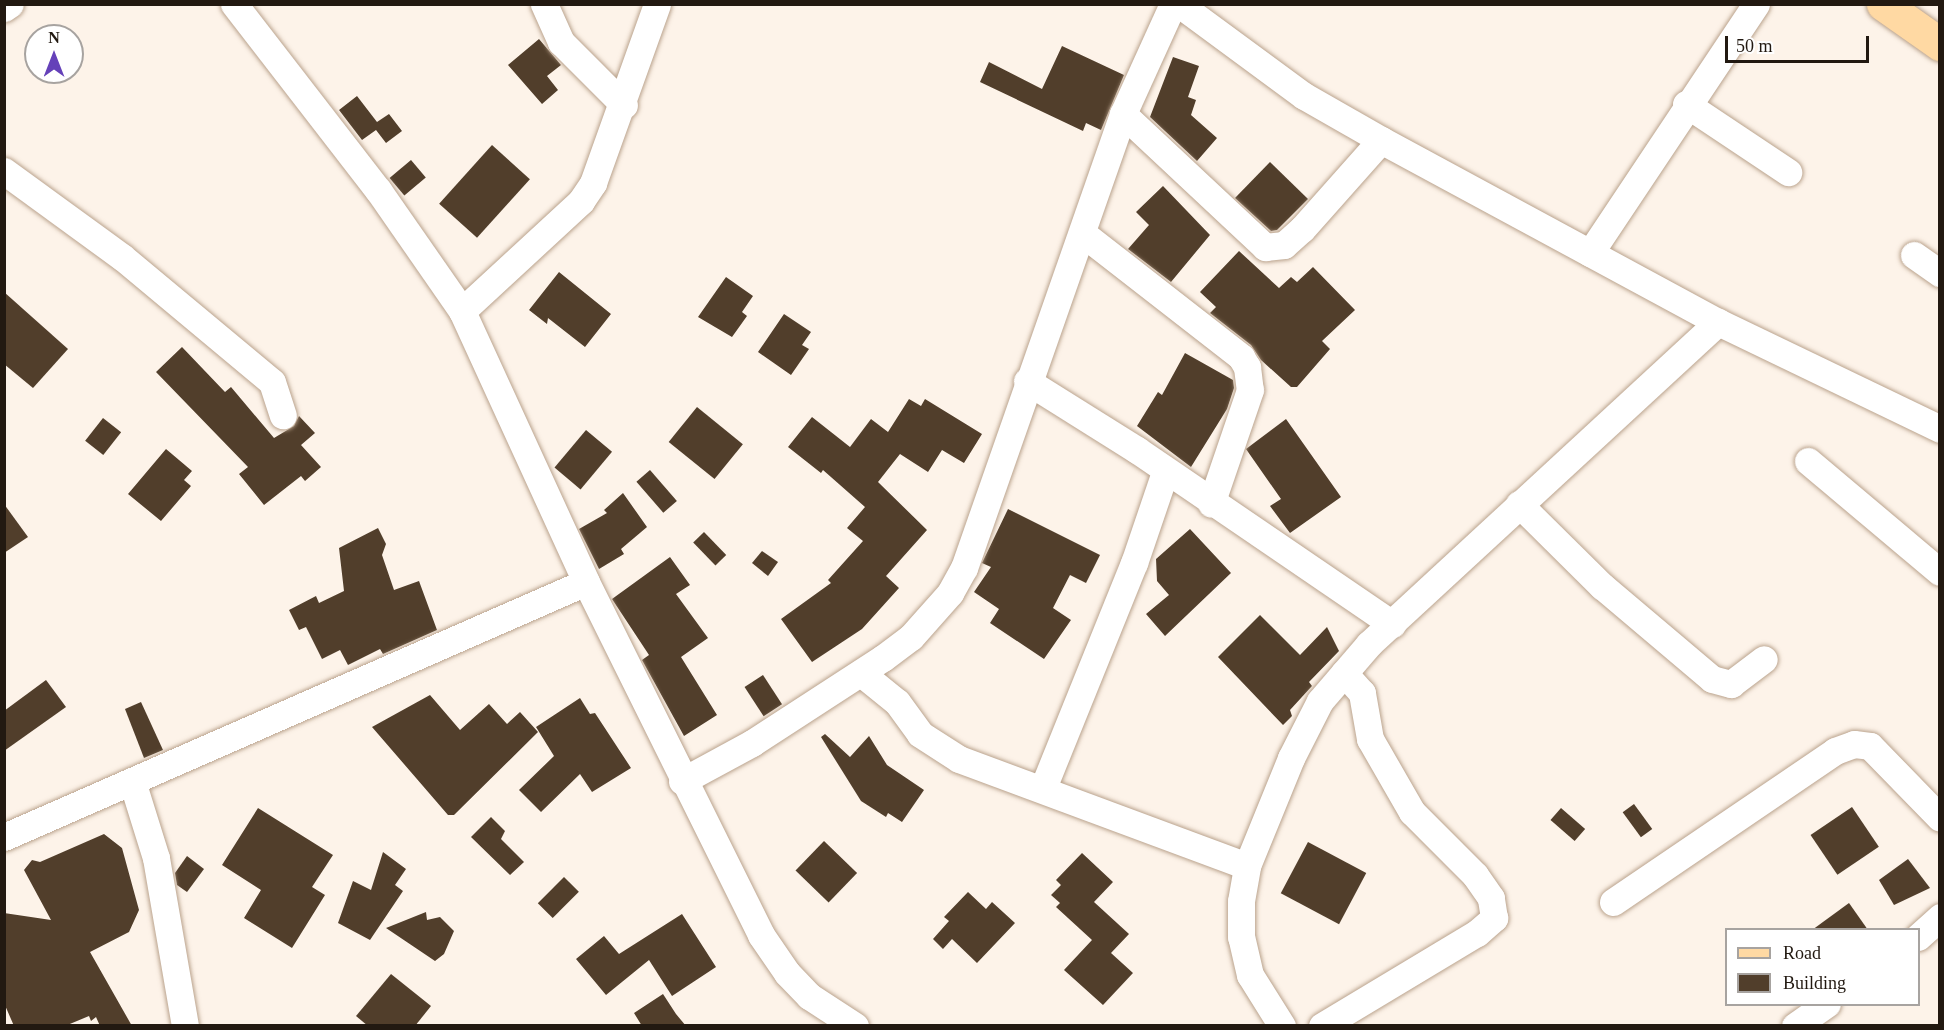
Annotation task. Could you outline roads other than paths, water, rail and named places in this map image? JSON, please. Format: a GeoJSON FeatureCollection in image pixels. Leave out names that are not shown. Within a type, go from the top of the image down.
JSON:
{"type":"FeatureCollection","features":[{"type":"Feature","properties":{"kind":"main road"},"geometry":{"type":"LineString","coordinates":[[1883,4],[1940,44]]}},
{"type":"Feature","properties":{"kind":"street"},"geometry":{"type":"LineString","coordinates":[[4,8],[10,4]]}},
{"type":"Feature","properties":{"kind":"street"},"geometry":{"type":"LineString","coordinates":[[234,4],[378,190],[462,311],[586,582],[682,781],[761,934],[787,973],[809,996],[855,1026]]}},
{"type":"Feature","properties":{"kind":"street"},"geometry":{"type":"LineString","coordinates":[[544,4],[561,42],[624,105]]}},
{"type":"Feature","properties":{"kind":"street"},"geometry":{"type":"LineString","coordinates":[[462,311],[581,201],[601,168],[657,4]]}},
{"type":"Feature","properties":{"kind":"street"},"geometry":{"type":"LineString","coordinates":[[682,781],[752,743],[861,673],[911,637],[950,593],[964,568],[1027,381],[1123,114],[1173,4]]}},
{"type":"Feature","properties":{"kind":"street"},"geometry":{"type":"LineString","coordinates":[[1179,4],[1304,96],[1381,140],[1718,322],[1940,429]]}},
{"type":"Feature","properties":{"kind":"street"},"geometry":{"type":"LineString","coordinates":[[1590,253],[1686,104],[1756,4]]}},
{"type":"Feature","properties":{"kind":"street"},"geometry":{"type":"LineString","coordinates":[[1686,104],[1788,171]]}},
{"type":"Feature","properties":{"kind":"street"},"geometry":{"type":"LineString","coordinates":[[1123,114],[1265,247],[1284,244],[1302,229],[1381,140]]}},
{"type":"Feature","properties":{"kind":"street"},"geometry":{"type":"LineString","coordinates":[[4,171],[122,257],[272,382],[283,415]]}},
{"type":"Feature","properties":{"kind":"street"},"geometry":{"type":"LineString","coordinates":[[1082,233],[1241,357],[1247,366],[1250,390],[1211,504]]}},
{"type":"Feature","properties":{"kind":"street"},"geometry":{"type":"LineString","coordinates":[[1914,255],[1940,273]]}},
{"type":"Feature","properties":{"kind":"street"},"geometry":{"type":"LineString","coordinates":[[1282,1026],[1250,975],[1241,937],[1241,901],[1247,866],[1291,758],[1320,701],[1392,624],[1718,322]]}},
{"type":"Feature","properties":{"kind":"street"},"geometry":{"type":"LineString","coordinates":[[1027,381],[1392,624]]}},
{"type":"Feature","properties":{"kind":"street"},"geometry":{"type":"LineString","coordinates":[[1808,461],[1940,572]]}},
{"type":"Feature","properties":{"kind":"street"},"geometry":{"type":"LineString","coordinates":[[1043,788],[1134,563],[1165,472]]}},
{"type":"Feature","properties":{"kind":"street"},"geometry":{"type":"LineString","coordinates":[[1519,504],[1602,586],[1712,679],[1731,684],[1764,658]]}},
{"type":"Feature","properties":{"kind":"street"},"geometry":{"type":"LineString","coordinates":[[4,837],[586,582]]}},
{"type":"Feature","properties":{"kind":"street"},"geometry":{"type":"LineString","coordinates":[[861,673],[897,702],[920,734],[938,748],[989,771],[1043,788],[1247,866]]}},
{"type":"Feature","properties":{"kind":"street"},"geometry":{"type":"LineString","coordinates":[[1322,1026],[1477,933],[1494,918],[1491,898],[1474,875],[1412,812],[1370,739],[1362,693],[1344,673]]}},
{"type":"Feature","properties":{"kind":"street"},"geometry":{"type":"LineString","coordinates":[[1613,902],[1835,751],[1854,744],[1870,746],[1940,818]]}},
{"type":"Feature","properties":{"kind":"street"},"geometry":{"type":"LineString","coordinates":[[132,781],[156,858],[185,1026]]}},
{"type":"Feature","properties":{"kind":"street"},"geometry":{"type":"LineString","coordinates":[[1920,935],[1940,917]]}},
{"type":"Feature","properties":{"kind":"street"},"geometry":{"type":"LineString","coordinates":[[1795,1026],[1825,1006]]}}]}
